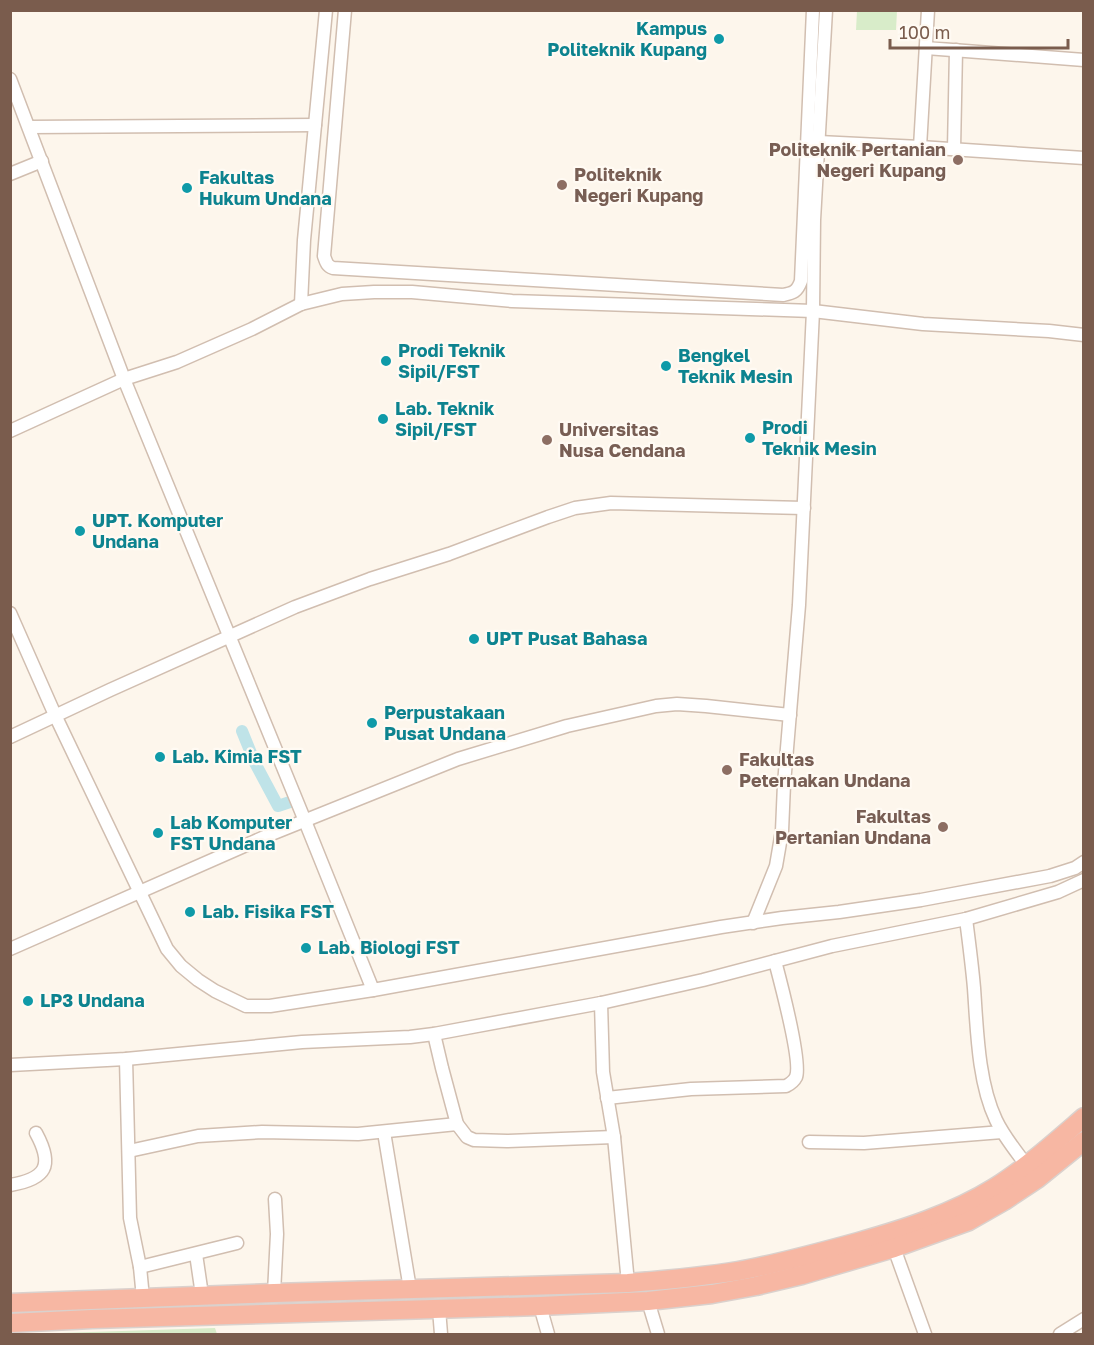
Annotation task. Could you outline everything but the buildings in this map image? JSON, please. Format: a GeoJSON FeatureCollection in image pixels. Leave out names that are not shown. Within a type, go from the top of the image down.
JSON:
{"type":"FeatureCollection","features":[{"type":"Feature","properties":{"kind":"highway"},"geometry":{"type":"LineString","coordinates":[[10,1303],[628,1283],[738,1271],[802,1258],[880,1236],[960,1206],[993,1189],[1027,1166],[1083,1117]]}},
{"type":"Feature","properties":{"kind":"highway"},"geometry":{"type":"LineString","coordinates":[[10,1323],[540,1306],[648,1301],[712,1294],[802,1275],[894,1248],[969,1221],[1037,1179],[1083,1141]]}},
{"type":"Feature","properties":{"kind":"highway"},"geometry":{"type":"LineString","coordinates":[[466,1287],[468,1308]]}},
{"type":"Feature","properties":{"kind":"street"},"geometry":{"type":"LineString","coordinates":[[301,304],[304,240],[326,10]]}},
{"type":"Feature","properties":{"kind":"street"},"geometry":{"type":"LineString","coordinates":[[345,10],[324,256],[329,267],[783,295],[793,294],[801,281],[813,10]]}},
{"type":"Feature","properties":{"kind":"street"},"geometry":{"type":"LineString","coordinates":[[753,923],[776,866],[782,831],[797,642],[813,312],[814,220],[826,10]]}},
{"type":"Feature","properties":{"kind":"street"},"geometry":{"type":"LineString","coordinates":[[920,147],[928,10]]}},
{"type":"Feature","properties":{"kind":"street"},"geometry":{"type":"LineString","coordinates":[[926,48],[1083,60]]}},
{"type":"Feature","properties":{"kind":"street"},"geometry":{"type":"LineString","coordinates":[[954,149],[957,50]]}},
{"type":"Feature","properties":{"kind":"street"},"geometry":{"type":"LineString","coordinates":[[11,80],[124,379],[373,990]]}},
{"type":"Feature","properties":{"kind":"street"},"geometry":{"type":"LineString","coordinates":[[29,127],[315,125]]}},
{"type":"Feature","properties":{"kind":"street"},"geometry":{"type":"LineString","coordinates":[[819,142],[1083,158]]}},
{"type":"Feature","properties":{"kind":"street"},"geometry":{"type":"LineString","coordinates":[[10,174],[42,161]]}},
{"type":"Feature","properties":{"kind":"street"},"geometry":{"type":"LineString","coordinates":[[10,431],[124,379],[177,362],[252,329],[301,304],[342,294],[412,292],[512,300],[813,312],[923,324],[1083,335]]}},
{"type":"Feature","properties":{"kind":"street"},"geometry":{"type":"LineString","coordinates":[[10,737],[295,607],[575,508],[611,503],[804,508]]}},
{"type":"Feature","properties":{"kind":"street"},"geometry":{"type":"LineString","coordinates":[[10,613],[56,716],[168,949],[181,966],[198,980],[215,992],[246,1006],[270,1006],[373,990],[721,927],[886,905],[1065,872],[1083,862]]}},
{"type":"Feature","properties":{"kind":"street"},"geometry":{"type":"LineString","coordinates":[[10,949],[269,835],[458,759],[567,726],[656,706],[677,704],[790,715]]}},
{"type":"Feature","properties":{"kind":"street"},"geometry":{"type":"LineString","coordinates":[[10,1065],[126,1059],[302,1042],[434,1034],[601,1003],[703,980],[832,946],[966,919],[1058,892],[1083,880]]}},
{"type":"Feature","properties":{"kind":"street"},"geometry":{"type":"LineString","coordinates":[[966,919],[978,1045],[984,1081],[991,1108],[1002,1132],[1027,1166]]}},
{"type":"Feature","properties":{"kind":"street"},"geometry":{"type":"LineString","coordinates":[[607,1098],[691,1089],[786,1086],[792,1083],[796,1077],[797,1060],[775,961]]}},
{"type":"Feature","properties":{"kind":"street"},"geometry":{"type":"LineString","coordinates":[[601,1003],[603,1072],[614,1137],[628,1283]]}},
{"type":"Feature","properties":{"kind":"street"},"geometry":{"type":"LineString","coordinates":[[434,1034],[458,1124],[462,1132],[470,1139],[507,1141],[614,1137]]}},
{"type":"Feature","properties":{"kind":"street"},"geometry":{"type":"LineString","coordinates":[[126,1059],[130,1218],[140,1267],[143,1298]]}},
{"type":"Feature","properties":{"kind":"street"},"geometry":{"type":"LineString","coordinates":[[129,1151],[198,1136],[239,1133],[358,1134],[458,1124]]}},
{"type":"Feature","properties":{"kind":"street"},"geometry":{"type":"LineString","coordinates":[[384,1132],[410,1289]]}},
{"type":"Feature","properties":{"kind":"street"},"geometry":{"type":"LineString","coordinates":[[809,1142],[864,1143],[1002,1132]]}},
{"type":"Feature","properties":{"kind":"street"},"geometry":{"type":"LineString","coordinates":[[10,1185],[33,1180],[43,1171],[44,1146],[36,1133]]}},
{"type":"Feature","properties":{"kind":"street"},"geometry":{"type":"LineString","coordinates":[[274,1293],[276,1199]]}},
{"type":"Feature","properties":{"kind":"street"},"geometry":{"type":"LineString","coordinates":[[140,1267],[237,1243]]}},
{"type":"Feature","properties":{"kind":"street"},"geometry":{"type":"LineString","coordinates":[[894,1248],[925,1335]]}},
{"type":"Feature","properties":{"kind":"street"},"geometry":{"type":"LineString","coordinates":[[196,1254],[202,1296]]}},
{"type":"Feature","properties":{"kind":"street"},"geometry":{"type":"LineString","coordinates":[[648,1301],[658,1335]]}},
{"type":"Feature","properties":{"kind":"street"},"geometry":{"type":"LineString","coordinates":[[540,1306],[548,1335]]}},
{"type":"Feature","properties":{"kind":"street"},"geometry":{"type":"LineString","coordinates":[[439,1309],[441,1335]]}},
{"type":"Feature","properties":{"kind":"street"},"geometry":{"type":"LineString","coordinates":[[1060,1335],[1083,1319]]}},
{"type":"Feature","properties":{"kind":"green space"},"geometry":{"type":"Polygon","coordinates":[[[857,11],[897,11],[896,30],[856,30],[857,11]]]}},
{"type":"Feature","properties":{"kind":"green space"},"geometry":{"type":"Polygon","coordinates":[[[215,1328],[217,1334],[29,1334],[215,1328]]]}},
{"type":"Feature","properties":{"kind":"waterway"},"geometry":{"type":"LineString","coordinates":[[242,731],[255,763],[278,806],[296,800],[299,807]]}},
{"type":"Feature","properties":{"kind":"place","name":"Kampus Politeknik Kupang"},"geometry":{"type":"Point","coordinates":[719,39]}},
{"type":"Feature","properties":{"kind":"place","name":"Politeknik Pertanian Negeri Kupang"},"geometry":{"type":"Point","coordinates":[958,160]}},
{"type":"Feature","properties":{"kind":"place","name":"Politeknik Negeri Kupang"},"geometry":{"type":"Point","coordinates":[562,185]}},
{"type":"Feature","properties":{"kind":"place","name":"Fakultas Hukum Undana"},"geometry":{"type":"Point","coordinates":[187,188]}},
{"type":"Feature","properties":{"kind":"place","name":"Prodi Teknik Sipil/FST"},"geometry":{"type":"Point","coordinates":[386,361]}},
{"type":"Feature","properties":{"kind":"place","name":"Bengkel Teknik Mesin"},"geometry":{"type":"Point","coordinates":[666,366]}},
{"type":"Feature","properties":{"kind":"place","name":"Lab. Teknik Sipil/FST"},"geometry":{"type":"Point","coordinates":[383,419]}},
{"type":"Feature","properties":{"kind":"place","name":"Prodi Teknik Mesin"},"geometry":{"type":"Point","coordinates":[750,438]}},
{"type":"Feature","properties":{"kind":"place","name":"Universitas Nusa Cendana"},"geometry":{"type":"Point","coordinates":[547,440]}},
{"type":"Feature","properties":{"kind":"place","name":"UPT. Komputer Undana"},"geometry":{"type":"Point","coordinates":[80,531]}},
{"type":"Feature","properties":{"kind":"place","name":"UPT Pusat Bahasa"},"geometry":{"type":"Point","coordinates":[474,639]}},
{"type":"Feature","properties":{"kind":"place","name":"Perpustakaan Pusat Undana"},"geometry":{"type":"Point","coordinates":[372,723]}},
{"type":"Feature","properties":{"kind":"place","name":"Lab. Kimia FST"},"geometry":{"type":"Point","coordinates":[160,757]}},
{"type":"Feature","properties":{"kind":"place","name":"Fakultas Peternakan Undana"},"geometry":{"type":"Point","coordinates":[727,770]}},
{"type":"Feature","properties":{"kind":"place","name":"Fakultas Pertanian Undana"},"geometry":{"type":"Point","coordinates":[943,827]}},
{"type":"Feature","properties":{"kind":"place","name":"Lab Komputer FST Undana"},"geometry":{"type":"Point","coordinates":[158,833]}},
{"type":"Feature","properties":{"kind":"place","name":"Lab. Fisika FST"},"geometry":{"type":"Point","coordinates":[190,912]}},
{"type":"Feature","properties":{"kind":"place","name":"Lab. Biologi FST"},"geometry":{"type":"Point","coordinates":[306,948]}},
{"type":"Feature","properties":{"kind":"place","name":"LP3 Undana"},"geometry":{"type":"Point","coordinates":[28,1001]}}]}
